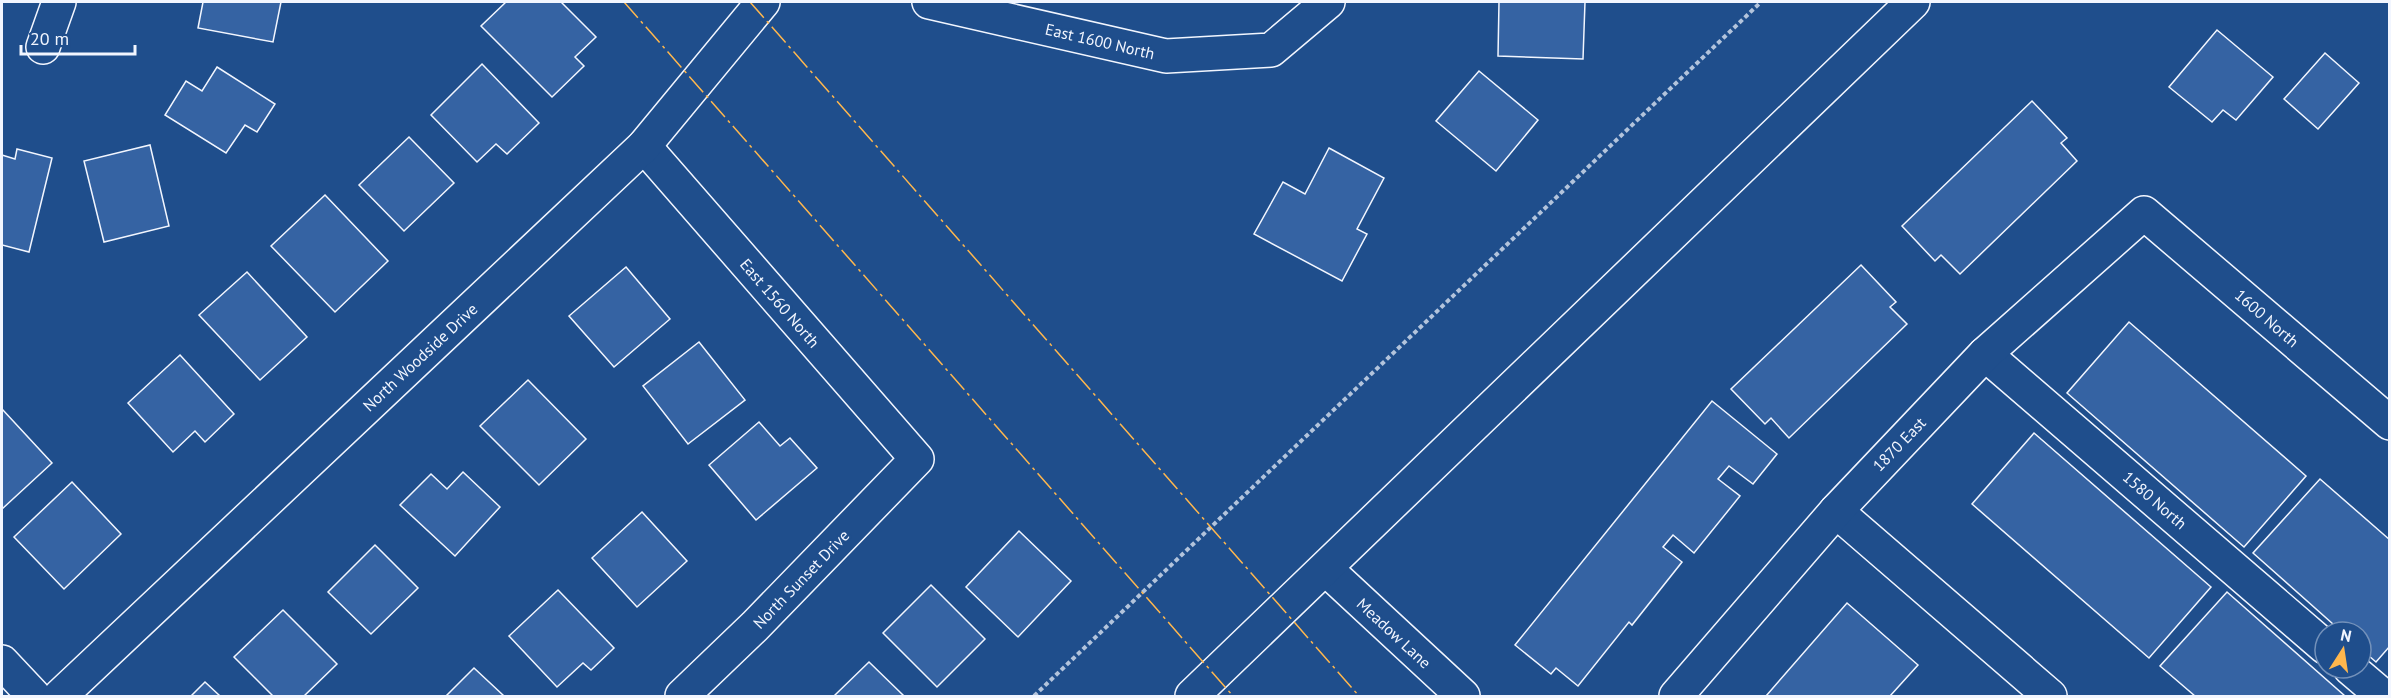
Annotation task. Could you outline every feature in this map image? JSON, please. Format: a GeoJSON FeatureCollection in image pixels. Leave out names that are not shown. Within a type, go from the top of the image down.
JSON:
{"type":"FeatureCollection","features":[{"type":"Feature","properties":{"kind":"street"},"geometry":{"type":"LineString","coordinates":[[43,47],[59,2]]}},
{"type":"Feature","properties":{"kind":"street","name":"North Woodside Drive"},"geometry":{"type":"LineString","coordinates":[[60,696],[644,146],[763,2]]}},
{"type":"Feature","properties":{"kind":"street","name":"East 1600 North"},"geometry":{"type":"LineString","coordinates":[[928,2],[1166,56],[1271,50],[1328,2]]}},
{"type":"Feature","properties":{"kind":"street"},"geometry":{"type":"LineString","coordinates":[[1192,696],[1913,2]]}},
{"type":"Feature","properties":{"kind":"street","name":"East 1560 North"},"geometry":{"type":"LineString","coordinates":[[644,146],[917,459]]}},
{"type":"Feature","properties":{"kind":"street","name":"1870 East"},"geometry":{"type":"LineString","coordinates":[[1676,696],[1836,511],[1985,354],[2144,213]]}},
{"type":"Feature","properties":{"kind":"street","name":"1600 North"},"geometry":{"type":"LineString","coordinates":[[2144,213],[2390,423]]}},
{"type":"Feature","properties":{"kind":"street","name":"1580 North"},"geometry":{"type":"LineString","coordinates":[[1985,354],[2313,637]]}},
{"type":"Feature","properties":{"kind":"street","name":"North Sunset Drive"},"geometry":{"type":"LineString","coordinates":[[682,696],[755,626],[917,459]]}},
{"type":"Feature","properties":{"kind":"street"},"geometry":{"type":"LineString","coordinates":[[1836,511],[2050,696]]}},
{"type":"Feature","properties":{"kind":"street","name":"Meadow Lane"},"geometry":{"type":"LineString","coordinates":[[1326,569],[1463,696]]}},
{"type":"Feature","properties":{"kind":"street"},"geometry":{"type":"LineString","coordinates":[[2,662],[34,696]]}},
{"type":"Feature","properties":{"kind":"street"},"geometry":{"type":"LineString","coordinates":[[2364,680],[2383,696]]}},
{"type":"Feature","properties":{"kind":"path"},"geometry":{"type":"LineString","coordinates":[[1034,696],[1761,2]]}},
{"type":"Feature","properties":{"kind":"building"},"geometry":{"type":"Polygon","coordinates":[[[203,2],[281,2],[273,42],[198,28],[203,2]]]}},
{"type":"Feature","properties":{"kind":"building"},"geometry":{"type":"Polygon","coordinates":[[[506,2],[561,2],[596,37],[575,57],[584,66],[552,97],[481,26],[506,2]]]}},
{"type":"Feature","properties":{"kind":"building"},"geometry":{"type":"Polygon","coordinates":[[[1499,2],[1585,2],[1583,59],[1498,56],[1499,2]]]}},
{"type":"Feature","properties":{"kind":"building"},"geometry":{"type":"Polygon","coordinates":[[[2217,30],[2273,77],[2236,120],[2223,110],[2212,122],[2169,87],[2217,30]]]}},
{"type":"Feature","properties":{"kind":"building"},"geometry":{"type":"Polygon","coordinates":[[[2325,53],[2359,83],[2318,129],[2284,99],[2325,53]]]}},
{"type":"Feature","properties":{"kind":"building"},"geometry":{"type":"Polygon","coordinates":[[[482,64],[539,123],[507,154],[496,144],[477,162],[431,115],[482,64]]]}},
{"type":"Feature","properties":{"kind":"building"},"geometry":{"type":"Polygon","coordinates":[[[217,67],[275,104],[257,132],[245,125],[226,153],[165,115],[186,81],[202,91],[217,67]]]}},
{"type":"Feature","properties":{"kind":"building"},"geometry":{"type":"Polygon","coordinates":[[[1479,71],[1538,120],[1496,171],[1436,121],[1479,71]]]}},
{"type":"Feature","properties":{"kind":"building"},"geometry":{"type":"Polygon","coordinates":[[[2032,101],[2067,138],[2061,143],[2077,161],[1960,274],[1941,255],[1935,261],[1902,226],[2032,101]]]}},
{"type":"Feature","properties":{"kind":"building"},"geometry":{"type":"Polygon","coordinates":[[[409,137],[454,183],[404,231],[359,185],[409,137]]]}},
{"type":"Feature","properties":{"kind":"building"},"geometry":{"type":"Polygon","coordinates":[[[150,145],[169,226],[104,242],[84,161],[150,145]]]}},
{"type":"Feature","properties":{"kind":"building"},"geometry":{"type":"Polygon","coordinates":[[[1329,148],[1384,178],[1357,229],[1367,234],[1342,281],[1254,234],[1283,182],[1305,194],[1329,148]]]}},
{"type":"Feature","properties":{"kind":"building"},"geometry":{"type":"Polygon","coordinates":[[[17,149],[52,158],[29,252],[2,245],[2,155],[15,159],[17,149]]]}},
{"type":"Feature","properties":{"kind":"building"},"geometry":{"type":"Polygon","coordinates":[[[325,195],[388,261],[335,312],[271,246],[325,195]]]}},
{"type":"Feature","properties":{"kind":"building"},"geometry":{"type":"Polygon","coordinates":[[[1861,265],[1896,302],[1890,307],[1907,324],[1789,438],[1771,418],[1765,424],[1731,389],[1861,265]]]}},
{"type":"Feature","properties":{"kind":"building"},"geometry":{"type":"Polygon","coordinates":[[[626,267],[670,319],[614,367],[569,316],[626,267]]]}},
{"type":"Feature","properties":{"kind":"building"},"geometry":{"type":"Polygon","coordinates":[[[247,272],[307,337],[260,380],[199,315],[247,272]]]}},
{"type":"Feature","properties":{"kind":"building"},"geometry":{"type":"Polygon","coordinates":[[[2129,322],[2306,476],[2244,547],[2067,393],[2129,322]]]}},
{"type":"Feature","properties":{"kind":"building"},"geometry":{"type":"Polygon","coordinates":[[[699,342],[745,400],[688,444],[643,386],[699,342]]]}},
{"type":"Feature","properties":{"kind":"building"},"geometry":{"type":"Polygon","coordinates":[[[180,355],[234,414],[205,442],[195,431],[173,452],[128,403],[180,355]]]}},
{"type":"Feature","properties":{"kind":"building"},"geometry":{"type":"Polygon","coordinates":[[[528,380],[586,439],[539,485],[480,426],[528,380]]]}},
{"type":"Feature","properties":{"kind":"building"},"geometry":{"type":"Polygon","coordinates":[[[1712,401],[1777,454],[1753,484],[1729,466],[1718,479],[1740,496],[1694,553],[1673,535],[1663,547],[1682,562],[1632,625],[1629,622],[1578,686],[1556,668],[1551,674],[1515,645],[1712,401]]]}},
{"type":"Feature","properties":{"kind":"building"},"geometry":{"type":"Polygon","coordinates":[[[2,409],[52,463],[2,509],[2,409]]]}},
{"type":"Feature","properties":{"kind":"building"},"geometry":{"type":"Polygon","coordinates":[[[759,422],[780,446],[790,438],[817,468],[756,520],[709,465],[759,422]]]}},
{"type":"Feature","properties":{"kind":"building"},"geometry":{"type":"Polygon","coordinates":[[[2034,433],[2211,587],[2149,658],[1972,504],[2034,433]]]}},
{"type":"Feature","properties":{"kind":"building"},"geometry":{"type":"Polygon","coordinates":[[[463,472],[500,507],[455,556],[400,505],[431,474],[447,489],[463,472]]]}},
{"type":"Feature","properties":{"kind":"building"},"geometry":{"type":"Polygon","coordinates":[[[2320,479],[2390,540],[2390,646],[2376,662],[2373,659],[2373,620],[2328,620],[2253,553],[2320,479]]]}},
{"type":"Feature","properties":{"kind":"building"},"geometry":{"type":"Polygon","coordinates":[[[72,482],[121,534],[64,589],[14,537],[72,482]]]}},
{"type":"Feature","properties":{"kind":"building"},"geometry":{"type":"Polygon","coordinates":[[[642,512],[687,561],[637,607],[592,558],[642,512]]]}},
{"type":"Feature","properties":{"kind":"building"},"geometry":{"type":"Polygon","coordinates":[[[1019,531],[1071,581],[1018,637],[966,587],[1019,531]]]}},
{"type":"Feature","properties":{"kind":"building"},"geometry":{"type":"Polygon","coordinates":[[[375,545],[418,588],[371,634],[328,592],[375,545]]]}},
{"type":"Feature","properties":{"kind":"building"},"geometry":{"type":"Polygon","coordinates":[[[931,585],[985,639],[937,687],[883,633],[931,585]]]}},
{"type":"Feature","properties":{"kind":"building"},"geometry":{"type":"Polygon","coordinates":[[[558,590],[614,648],[591,670],[583,663],[557,687],[509,636],[558,590]]]}},
{"type":"Feature","properties":{"kind":"building"},"geometry":{"type":"Polygon","coordinates":[[[2227,592],[2313,668],[2313,680],[2327,680],[2345,696],[2195,696],[2160,666],[2227,592]]]}},
{"type":"Feature","properties":{"kind":"building"},"geometry":{"type":"Polygon","coordinates":[[[1847,603],[1918,665],[1890,696],[1766,696],[1847,603]]]}},
{"type":"Feature","properties":{"kind":"building"},"geometry":{"type":"Polygon","coordinates":[[[283,610],[337,664],[304,696],[273,696],[234,657],[283,610]]]}},
{"type":"Feature","properties":{"kind":"building"},"geometry":{"type":"Polygon","coordinates":[[[869,662],[904,696],[834,696],[869,662]]]}},
{"type":"Feature","properties":{"kind":"building"},"geometry":{"type":"Polygon","coordinates":[[[474,668],[504,696],[446,696],[474,668]]]}},
{"type":"Feature","properties":{"kind":"building"},"geometry":{"type":"Polygon","coordinates":[[[205,682],[220,696],[191,696],[205,682]]]}},
{"type":"Feature","properties":{"kind":"power"},"geometry":{"type":"LineString","coordinates":[[624,2],[1233,696]]}},
{"type":"Feature","properties":{"kind":"power"},"geometry":{"type":"LineString","coordinates":[[750,2],[1359,696]]}}]}
